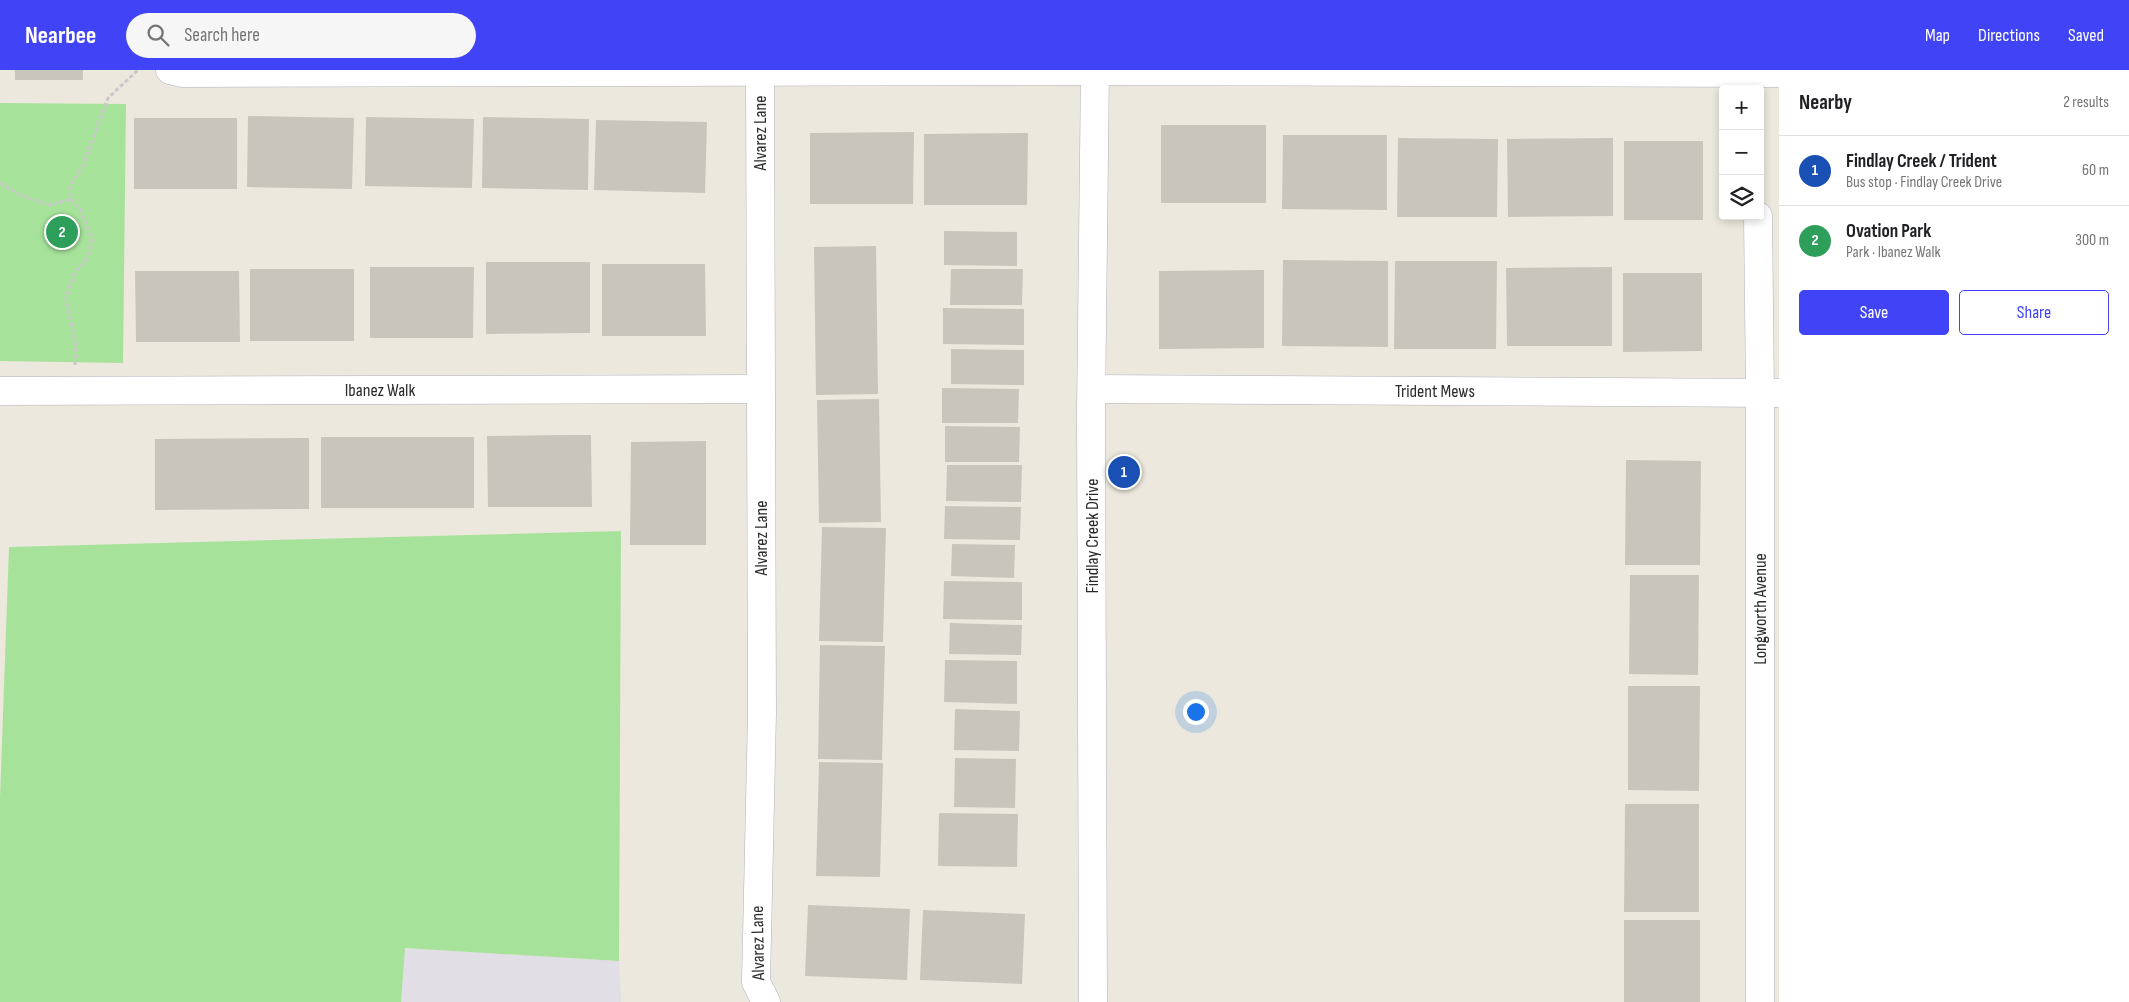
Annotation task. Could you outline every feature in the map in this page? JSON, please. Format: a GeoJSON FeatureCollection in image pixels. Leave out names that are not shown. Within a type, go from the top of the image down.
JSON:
{"type":"FeatureCollection","features":[{"type":"Feature","properties":{"kind":"street"},"geometry":{"type":"LineString","coordinates":[[170,70],[183,73],[1095,71],[1762,76]]}},
{"type":"Feature","properties":{"kind":"street","name":"Findlay Creek Drive"},"geometry":{"type":"LineString","coordinates":[[1093,1002],[1092,389],[1095,71]]}},
{"type":"Feature","properties":{"kind":"street","name":"Alvarez Lane"},"geometry":{"type":"LineString","coordinates":[[760,72],[762,713],[756,982],[766,1002]]}},
{"type":"Feature","properties":{"kind":"street","name":"Longworth Avenue"},"geometry":{"type":"LineString","coordinates":[[1758,220],[1770,393],[1770,710],[1760,1002]]}},
{"type":"Feature","properties":{"kind":"street","name":"Ibanez Walk"},"geometry":{"type":"LineString","coordinates":[[0,390],[760,389]]}},
{"type":"Feature","properties":{"kind":"street","name":"Trident Mews"},"geometry":{"type":"LineString","coordinates":[[1092,389],[1770,393]]}},
{"type":"Feature","properties":{"kind":"path"},"geometry":{"type":"LineString","coordinates":[[75,391],[76,347],[66,297],[75,272],[87,258],[92,239],[81,211],[71,199],[70,186],[84,163],[108,98],[138,70]]}},
{"type":"Feature","properties":{"kind":"path"},"geometry":{"type":"LineString","coordinates":[[0,183],[20,195],[49,205],[71,199]]}},
{"type":"Feature","properties":{"kind":"shaded area"},"geometry":{"type":"Polygon","coordinates":[[[404,948],[619,961],[621,1002],[401,1002],[404,948]]]}},
{"type":"Feature","properties":{"kind":"green space"},"geometry":{"type":"Polygon","coordinates":[[[0,103],[126,104],[123,363],[0,361],[0,103]]]}},
{"type":"Feature","properties":{"kind":"green space"},"geometry":{"type":"Polygon","coordinates":[[[621,531],[619,961],[405,948],[401,1002],[0,1002],[0,798],[9,547],[621,531]]]}},
{"type":"Feature","properties":{"kind":"building"},"geometry":{"type":"Polygon","coordinates":[[[15,70],[83,70],[83,80],[15,80],[15,70]]]}},
{"type":"Feature","properties":{"kind":"building"},"geometry":{"type":"Polygon","coordinates":[[[248,116],[354,118],[352,189],[247,187],[248,116]]]}},
{"type":"Feature","properties":{"kind":"building"},"geometry":{"type":"Polygon","coordinates":[[[366,117],[474,119],[472,188],[365,186],[366,117]]]}},
{"type":"Feature","properties":{"kind":"building"},"geometry":{"type":"Polygon","coordinates":[[[483,117],[589,119],[588,190],[482,188],[483,117]]]}},
{"type":"Feature","properties":{"kind":"building"},"geometry":{"type":"Polygon","coordinates":[[[134,118],[237,118],[237,189],[134,189],[134,118]]]}},
{"type":"Feature","properties":{"kind":"building"},"geometry":{"type":"Polygon","coordinates":[[[596,120],[707,122],[705,193],[594,190],[596,120]]]}},
{"type":"Feature","properties":{"kind":"building"},"geometry":{"type":"Polygon","coordinates":[[[1161,125],[1266,125],[1266,203],[1161,203],[1161,125]]]}},
{"type":"Feature","properties":{"kind":"building"},"geometry":{"type":"Polygon","coordinates":[[[914,132],[913,204],[810,204],[810,133],[914,132]]]}},
{"type":"Feature","properties":{"kind":"building"},"geometry":{"type":"Polygon","coordinates":[[[1028,133],[1027,205],[924,205],[924,134],[1028,133]]]}},
{"type":"Feature","properties":{"kind":"building"},"geometry":{"type":"Polygon","coordinates":[[[1283,135],[1387,135],[1387,210],[1282,209],[1283,135]]]}},
{"type":"Feature","properties":{"kind":"building"},"geometry":{"type":"Polygon","coordinates":[[[1398,138],[1498,139],[1497,217],[1397,217],[1398,138]]]}},
{"type":"Feature","properties":{"kind":"building"},"geometry":{"type":"Polygon","coordinates":[[[1613,138],[1613,216],[1508,217],[1507,139],[1613,138]]]}},
{"type":"Feature","properties":{"kind":"building"},"geometry":{"type":"Polygon","coordinates":[[[1624,141],[1703,141],[1703,220],[1624,220],[1624,141]]]}},
{"type":"Feature","properties":{"kind":"building"},"geometry":{"type":"Polygon","coordinates":[[[944,231],[1017,232],[1017,266],[944,265],[944,231]]]}},
{"type":"Feature","properties":{"kind":"building"},"geometry":{"type":"Polygon","coordinates":[[[876,246],[878,394],[816,395],[814,247],[876,246]]]}},
{"type":"Feature","properties":{"kind":"building"},"geometry":{"type":"Polygon","coordinates":[[[1283,260],[1388,261],[1388,347],[1282,346],[1283,260]]]}},
{"type":"Feature","properties":{"kind":"building"},"geometry":{"type":"Polygon","coordinates":[[[1395,261],[1497,261],[1496,349],[1394,349],[1395,261]]]}},
{"type":"Feature","properties":{"kind":"building"},"geometry":{"type":"Polygon","coordinates":[[[486,262],[590,262],[590,333],[486,334],[486,262]]]}},
{"type":"Feature","properties":{"kind":"building"},"geometry":{"type":"Polygon","coordinates":[[[602,264],[705,264],[706,336],[602,336],[602,264]]]}},
{"type":"Feature","properties":{"kind":"building"},"geometry":{"type":"Polygon","coordinates":[[[370,267],[474,267],[473,338],[370,338],[370,267]]]}},
{"type":"Feature","properties":{"kind":"building"},"geometry":{"type":"Polygon","coordinates":[[[1612,267],[1612,346],[1507,346],[1506,268],[1612,267]]]}},
{"type":"Feature","properties":{"kind":"building"},"geometry":{"type":"Polygon","coordinates":[[[250,269],[354,269],[354,341],[250,341],[250,269]]]}},
{"type":"Feature","properties":{"kind":"building"},"geometry":{"type":"Polygon","coordinates":[[[951,269],[1023,269],[1022,305],[950,305],[951,269]]]}},
{"type":"Feature","properties":{"kind":"building"},"geometry":{"type":"Polygon","coordinates":[[[1264,270],[1264,348],[1159,349],[1159,271],[1264,270]]]}},
{"type":"Feature","properties":{"kind":"building"},"geometry":{"type":"Polygon","coordinates":[[[135,271],[239,271],[240,342],[136,342],[135,271]]]}},
{"type":"Feature","properties":{"kind":"building"},"geometry":{"type":"Polygon","coordinates":[[[1623,273],[1702,273],[1702,351],[1623,352],[1623,273]]]}},
{"type":"Feature","properties":{"kind":"building"},"geometry":{"type":"Polygon","coordinates":[[[943,308],[1024,309],[1024,345],[943,344],[943,308]]]}},
{"type":"Feature","properties":{"kind":"building"},"geometry":{"type":"Polygon","coordinates":[[[951,349],[1024,350],[1024,385],[951,384],[951,349]]]}},
{"type":"Feature","properties":{"kind":"building"},"geometry":{"type":"Polygon","coordinates":[[[942,388],[1019,389],[1018,423],[942,423],[942,388]]]}},
{"type":"Feature","properties":{"kind":"building"},"geometry":{"type":"Polygon","coordinates":[[[879,399],[881,522],[819,523],[817,400],[879,399]]]}},
{"type":"Feature","properties":{"kind":"building"},"geometry":{"type":"Polygon","coordinates":[[[945,426],[1020,427],[1019,462],[945,462],[945,426]]]}},
{"type":"Feature","properties":{"kind":"building"},"geometry":{"type":"Polygon","coordinates":[[[591,435],[592,507],[488,507],[487,436],[591,435]]]}},
{"type":"Feature","properties":{"kind":"building"},"geometry":{"type":"Polygon","coordinates":[[[321,437],[474,437],[474,508],[321,508],[321,437]]]}},
{"type":"Feature","properties":{"kind":"building"},"geometry":{"type":"Polygon","coordinates":[[[309,438],[309,509],[155,510],[155,439],[309,438]]]}},
{"type":"Feature","properties":{"kind":"building"},"geometry":{"type":"Polygon","coordinates":[[[706,441],[706,545],[630,545],[631,442],[706,441]]]}},
{"type":"Feature","properties":{"kind":"building"},"geometry":{"type":"Polygon","coordinates":[[[1626,460],[1701,461],[1700,565],[1625,565],[1626,460]]]}},
{"type":"Feature","properties":{"kind":"building"},"geometry":{"type":"Polygon","coordinates":[[[947,465],[1022,465],[1021,502],[946,501],[947,465]]]}},
{"type":"Feature","properties":{"kind":"building"},"geometry":{"type":"Polygon","coordinates":[[[945,506],[1021,507],[1020,540],[944,539],[945,506]]]}},
{"type":"Feature","properties":{"kind":"building"},"geometry":{"type":"Polygon","coordinates":[[[822,527],[886,528],[883,642],[819,641],[822,527]]]}},
{"type":"Feature","properties":{"kind":"building"},"geometry":{"type":"Polygon","coordinates":[[[952,544],[1015,545],[1014,578],[951,576],[952,544]]]}},
{"type":"Feature","properties":{"kind":"building"},"geometry":{"type":"Polygon","coordinates":[[[1630,575],[1699,575],[1698,675],[1629,674],[1630,575]]]}},
{"type":"Feature","properties":{"kind":"building"},"geometry":{"type":"Polygon","coordinates":[[[944,581],[1022,582],[1022,620],[943,619],[944,581]]]}},
{"type":"Feature","properties":{"kind":"building"},"geometry":{"type":"Polygon","coordinates":[[[950,623],[1022,625],[1021,655],[949,654],[950,623]]]}},
{"type":"Feature","properties":{"kind":"building"},"geometry":{"type":"Polygon","coordinates":[[[820,645],[885,646],[882,760],[818,759],[820,645]]]}},
{"type":"Feature","properties":{"kind":"building"},"geometry":{"type":"Polygon","coordinates":[[[945,660],[1017,661],[1017,704],[944,702],[945,660]]]}},
{"type":"Feature","properties":{"kind":"building"},"geometry":{"type":"Polygon","coordinates":[[[1628,686],[1700,686],[1699,791],[1628,790],[1628,686]]]}},
{"type":"Feature","properties":{"kind":"building"},"geometry":{"type":"Polygon","coordinates":[[[955,709],[1020,711],[1019,751],[954,750],[955,709]]]}},
{"type":"Feature","properties":{"kind":"building"},"geometry":{"type":"Polygon","coordinates":[[[955,758],[1016,759],[1015,808],[954,807],[955,758]]]}},
{"type":"Feature","properties":{"kind":"building"},"geometry":{"type":"Polygon","coordinates":[[[819,762],[883,763],[880,877],[816,876],[819,762]]]}},
{"type":"Feature","properties":{"kind":"building"},"geometry":{"type":"Polygon","coordinates":[[[1625,804],[1699,804],[1699,912],[1624,912],[1625,804]]]}},
{"type":"Feature","properties":{"kind":"building"},"geometry":{"type":"Polygon","coordinates":[[[939,813],[1018,814],[1017,867],[938,866],[939,813]]]}},
{"type":"Feature","properties":{"kind":"building"},"geometry":{"type":"Polygon","coordinates":[[[808,905],[910,909],[907,980],[805,976],[808,905]]]}},
{"type":"Feature","properties":{"kind":"building"},"geometry":{"type":"Polygon","coordinates":[[[923,910],[1025,914],[1022,984],[920,980],[923,910]]]}},
{"type":"Feature","properties":{"kind":"building"},"geometry":{"type":"Polygon","coordinates":[[[1624,920],[1700,920],[1700,1002],[1624,1002],[1624,920]]]}},
{"type":"Feature","properties":{"kind":"place","name":"Ovation Park"},"geometry":{"type":"Point","coordinates":[62,232]}},
{"type":"Feature","properties":{"kind":"place","name":"Findlay Creek / Trident"},"geometry":{"type":"Point","coordinates":[1124,472]}}]}
